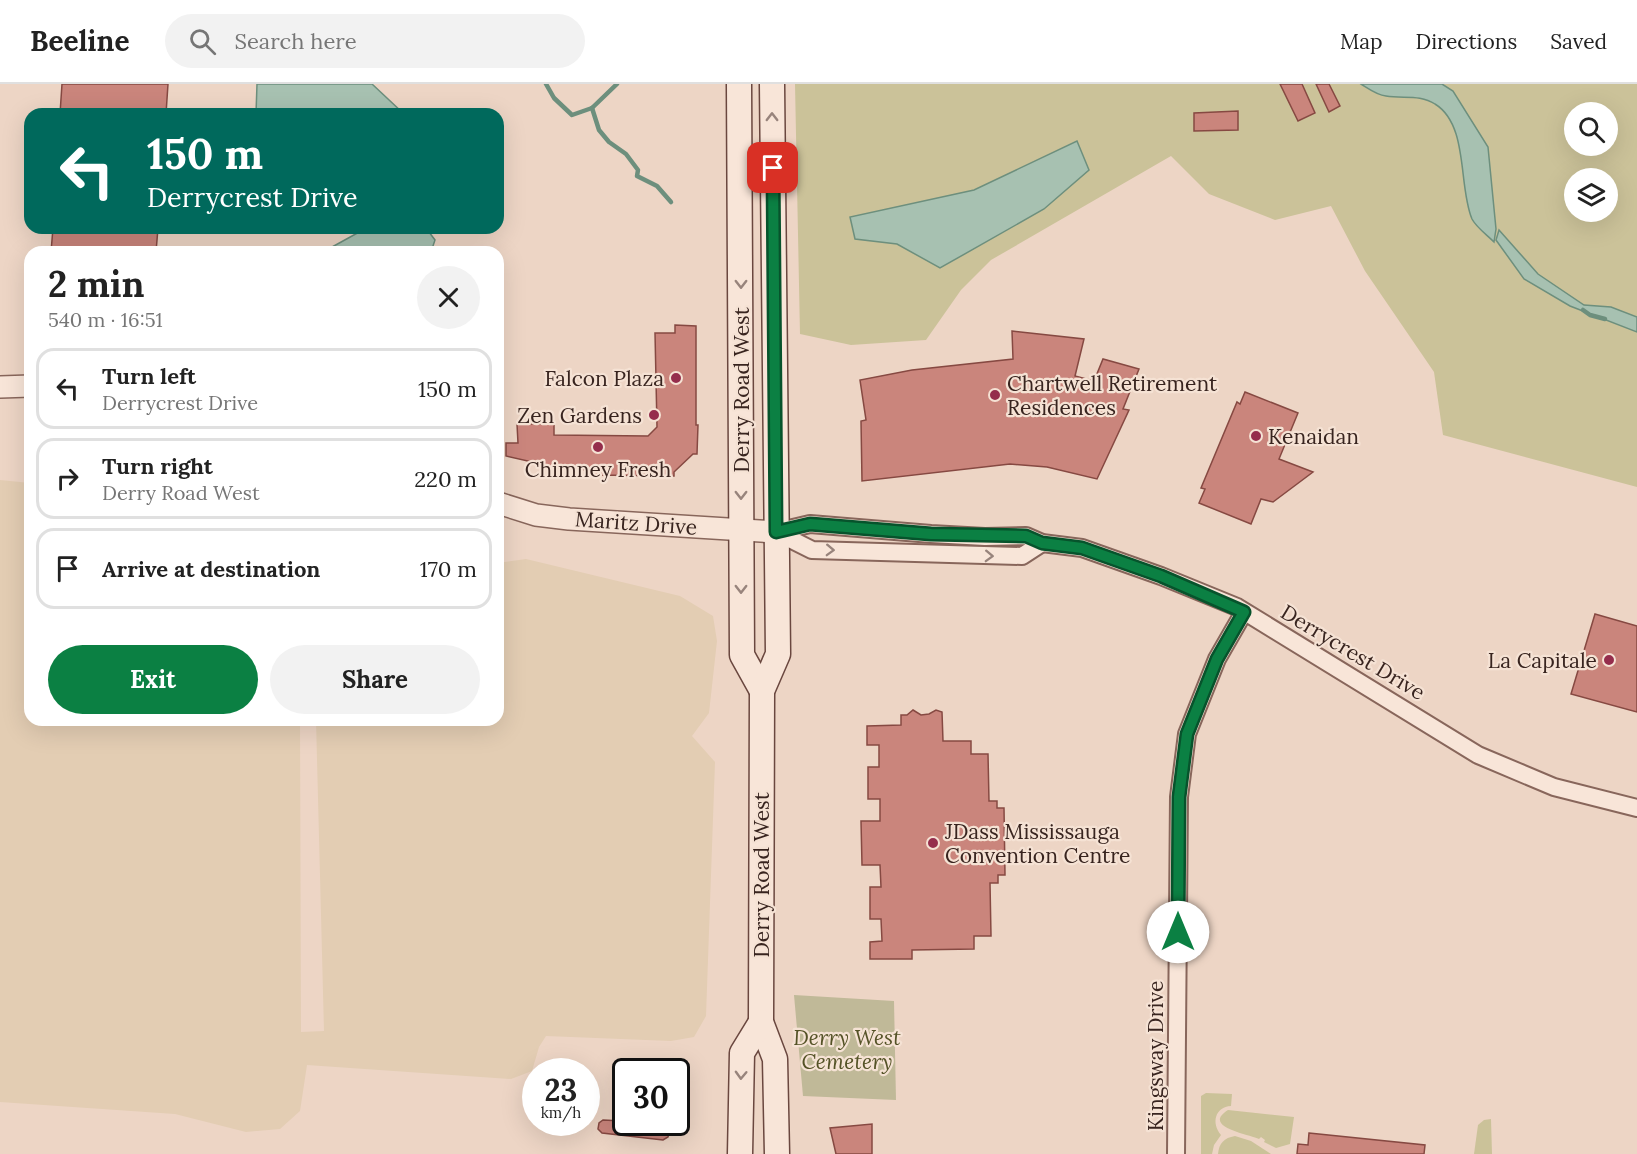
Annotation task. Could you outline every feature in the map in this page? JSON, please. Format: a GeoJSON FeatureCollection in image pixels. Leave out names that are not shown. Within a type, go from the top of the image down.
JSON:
{"type":"FeatureCollection","features":[{"type":"Feature","properties":{"kind":"main road","name":"Derry Road West"},"geometry":{"type":"LineString","coordinates":[[739,84],[742,655],[762,691]]}},
{"type":"Feature","properties":{"kind":"main road","name":"Derry Road West"},"geometry":{"type":"LineString","coordinates":[[772,84],[778,654],[762,691],[761,1022],[775,1059],[777,1154]]}},
{"type":"Feature","properties":{"kind":"main road"},"geometry":{"type":"LineString","coordinates":[[740,1154],[742,1053],[761,1022]]}},
{"type":"Feature","properties":{"kind":"street"},"geometry":{"type":"LineString","coordinates":[[0,387],[24,386]]}},
{"type":"Feature","properties":{"kind":"street","name":"Maritz Drive"},"geometry":{"type":"LineString","coordinates":[[504,505],[536,515],[569,519],[776,532]]}},
{"type":"Feature","properties":{"kind":"street","name":"Derrycrest Drive"},"geometry":{"type":"LineString","coordinates":[[776,532],[810,524],[964,536],[1026,536],[1042,543],[1082,548],[1161,576],[1244,612],[1478,755],[1554,787],[1637,808]]}},
{"type":"Feature","properties":{"kind":"street"},"geometry":{"type":"LineString","coordinates":[[776,532],[812,550],[1023,556],[1042,543]]}},
{"type":"Feature","properties":{"kind":"street","name":"Kingsway Drive"},"geometry":{"type":"LineString","coordinates":[[1176,1154],[1179,797],[1187,734],[1217,659],[1244,612]]}},
{"type":"Feature","properties":{"kind":"shaded area"},"geometry":{"type":"Polygon","coordinates":[[[257,84],[372,84],[398,108],[256,108],[257,84]]]}},
{"type":"Feature","properties":{"kind":"shaded area"},"geometry":{"type":"Polygon","coordinates":[[[795,84],[1637,84],[1637,487],[1443,435],[1434,372],[1365,271],[1331,206],[1275,220],[1209,194],[1171,156],[991,260],[961,290],[926,340],[851,345],[800,334],[795,84]]]}},
{"type":"Feature","properties":{"kind":"shaded area"},"geometry":{"type":"Polygon","coordinates":[[[1361,84],[1442,84],[1453,91],[1488,147],[1496,229],[1494,242],[1472,219],[1458,141],[1446,114],[1429,101],[1383,95],[1361,84]]]}},
{"type":"Feature","properties":{"kind":"shaded area"},"geometry":{"type":"Polygon","coordinates":[[[1077,141],[1089,170],[1044,209],[940,268],[897,244],[855,239],[850,217],[974,190],[1077,141]]]}},
{"type":"Feature","properties":{"kind":"shaded area"},"geometry":{"type":"Polygon","coordinates":[[[1499,230],[1538,274],[1584,305],[1611,307],[1637,317],[1637,332],[1570,306],[1524,279],[1496,240],[1499,230]]]}},
{"type":"Feature","properties":{"kind":"shaded area"},"geometry":{"type":"Polygon","coordinates":[[[356,234],[430,234],[435,240],[433,246],[334,246],[356,234]]]}},
{"type":"Feature","properties":{"kind":"shaded area"},"geometry":{"type":"Polygon","coordinates":[[[0,480],[24,482],[24,726],[300,726],[301,1032],[324,1031],[316,726],[504,726],[504,562],[526,559],[680,596],[713,616],[717,641],[709,713],[692,736],[715,762],[706,1016],[694,1037],[671,1041],[546,1036],[536,1058],[522,1058],[522,1075],[511,1079],[307,1065],[300,1111],[280,1129],[246,1132],[175,1114],[0,1102],[0,480]]]}},
{"type":"Feature","properties":{"kind":"shaded area"},"geometry":{"type":"Polygon","coordinates":[[[1206,1093],[1232,1094],[1231,1106],[1221,1109],[1216,1116],[1216,1126],[1221,1135],[1214,1145],[1212,1154],[1201,1154],[1201,1096],[1206,1093]]]}},
{"type":"Feature","properties":{"kind":"shaded area"},"geometry":{"type":"Polygon","coordinates":[[[1228,1110],[1294,1117],[1290,1144],[1276,1148],[1264,1142],[1265,1140],[1261,1137],[1259,1139],[1230,1129],[1220,1121],[1221,1116],[1228,1110]]]}},
{"type":"Feature","properties":{"kind":"shaded area"},"geometry":{"type":"Polygon","coordinates":[[[1491,1119],[1492,1154],[1474,1154],[1478,1125],[1484,1120],[1491,1119]]]}},
{"type":"Feature","properties":{"kind":"shaded area"},"geometry":{"type":"Polygon","coordinates":[[[1235,1136],[1251,1141],[1271,1154],[1218,1154],[1223,1142],[1235,1136]]]}},
{"type":"Feature","properties":{"kind":"green space","name":"Derry West Cemetery"},"geometry":{"type":"Polygon","coordinates":[[[794,995],[894,1001],[896,1100],[803,1096],[794,995]]]}},
{"type":"Feature","properties":{"kind":"building"},"geometry":{"type":"Polygon","coordinates":[[[62,84],[168,84],[166,108],[60,108],[62,84]]]}},
{"type":"Feature","properties":{"kind":"building"},"geometry":{"type":"Polygon","coordinates":[[[1280,84],[1302,84],[1315,113],[1298,121],[1280,84]]]}},
{"type":"Feature","properties":{"kind":"building"},"geometry":{"type":"Polygon","coordinates":[[[1316,84],[1329,84],[1340,106],[1329,112],[1316,84]]]}},
{"type":"Feature","properties":{"kind":"building"},"geometry":{"type":"Polygon","coordinates":[[[1238,111],[1238,130],[1194,131],[1194,113],[1238,111]]]}},
{"type":"Feature","properties":{"kind":"building"},"geometry":{"type":"Polygon","coordinates":[[[52,234],[158,234],[156,246],[52,246],[52,234]]]}},
{"type":"Feature","properties":{"kind":"building","name":"Falcon Plaza"},"geometry":{"type":"Polygon","coordinates":[[[675,325],[696,326],[696,425],[698,425],[697,454],[693,454],[674,472],[674,476],[593,475],[593,470],[563,469],[506,456],[506,443],[518,443],[517,424],[554,424],[554,435],[648,436],[657,427],[655,333],[675,333],[675,325]]]}},
{"type":"Feature","properties":{"kind":"building","name":"Chartwell Retirement Residences"},"geometry":{"type":"Polygon","coordinates":[[[1012,331],[1084,339],[1075,376],[1094,381],[1103,359],[1139,369],[1123,409],[1129,410],[1097,479],[1047,467],[1010,464],[862,481],[861,421],[866,420],[860,380],[912,370],[1013,359],[1012,331]]]}},
{"type":"Feature","properties":{"kind":"building","name":"Kenaidan"},"geometry":{"type":"Polygon","coordinates":[[[1245,392],[1298,413],[1279,459],[1313,472],[1273,502],[1261,499],[1251,524],[1199,503],[1205,489],[1201,488],[1237,402],[1240,404],[1245,392]]]}},
{"type":"Feature","properties":{"kind":"building","name":"La Capitale"},"geometry":{"type":"Polygon","coordinates":[[[1595,614],[1637,626],[1637,712],[1571,694],[1595,614]]]}},
{"type":"Feature","properties":{"kind":"building","name":"JDass Mississauga Convention Centre"},"geometry":{"type":"Polygon","coordinates":[[[913,710],[921,715],[936,710],[942,712],[943,741],[971,741],[971,754],[988,754],[989,801],[997,801],[997,808],[1004,808],[1005,875],[998,875],[998,883],[990,883],[991,936],[974,936],[974,949],[912,950],[912,959],[870,959],[870,942],[882,941],[881,919],[870,919],[870,887],[881,887],[880,865],[862,865],[861,821],[880,821],[880,799],[868,799],[868,767],[879,767],[879,745],[867,745],[867,726],[901,725],[901,715],[907,715],[913,710]]]}},
{"type":"Feature","properties":{"kind":"building"},"geometry":{"type":"Polygon","coordinates":[[[612,1120],[612,1134],[602,1133],[600,1122],[612,1120]]]}},
{"type":"Feature","properties":{"kind":"building"},"geometry":{"type":"Polygon","coordinates":[[[872,1124],[872,1154],[836,1154],[830,1128],[872,1124]]]}},
{"type":"Feature","properties":{"kind":"building"},"geometry":{"type":"Polygon","coordinates":[[[1309,1133],[1425,1145],[1424,1154],[1297,1154],[1298,1144],[1308,1145],[1309,1133]]]}},
{"type":"Feature","properties":{"kind":"building"},"geometry":{"type":"Polygon","coordinates":[[[628,1136],[668,1136],[663,1140],[628,1136]]]}},
{"type":"Feature","properties":{"kind":"waterway"},"geometry":{"type":"LineString","coordinates":[[546,84],[554,98],[572,115],[592,108],[617,84]]}},
{"type":"Feature","properties":{"kind":"waterway"},"geometry":{"type":"LineString","coordinates":[[592,108],[599,130],[609,142],[626,154],[638,170],[637,176],[657,186],[671,202]]}},
{"type":"Feature","properties":{"kind":"waterway"},"geometry":{"type":"LineString","coordinates":[[1583,310],[1590,315],[1605,319]]}},
{"type":"Feature","properties":{"kind":"place","name":"Falcon Plaza"},"geometry":{"type":"Point","coordinates":[676,378]}},
{"type":"Feature","properties":{"kind":"place","name":"Chartwell Retirement Residences"},"geometry":{"type":"Point","coordinates":[995,395]}},
{"type":"Feature","properties":{"kind":"place","name":"Zen Gardens"},"geometry":{"type":"Point","coordinates":[654,415]}},
{"type":"Feature","properties":{"kind":"place","name":"Kenaidan"},"geometry":{"type":"Point","coordinates":[1256,436]}},
{"type":"Feature","properties":{"kind":"place","name":"Chimney Fresh"},"geometry":{"type":"Point","coordinates":[598,447]}},
{"type":"Feature","properties":{"kind":"place","name":"La Capitale"},"geometry":{"type":"Point","coordinates":[1609,660]}},
{"type":"Feature","properties":{"kind":"place","name":"JDass Mississauga Convention Centre"},"geometry":{"type":"Point","coordinates":[933,843]}},
{"type":"Feature","properties":{"kind":"route"},"geometry":{"type":"LineString","coordinates":[[773,168],[776,532],[810,524],[985,537],[1026,536],[1042,543],[1082,548],[1161,576],[1237,607],[1244,612],[1217,659],[1187,734],[1179,797],[1178,932]]}}]}
